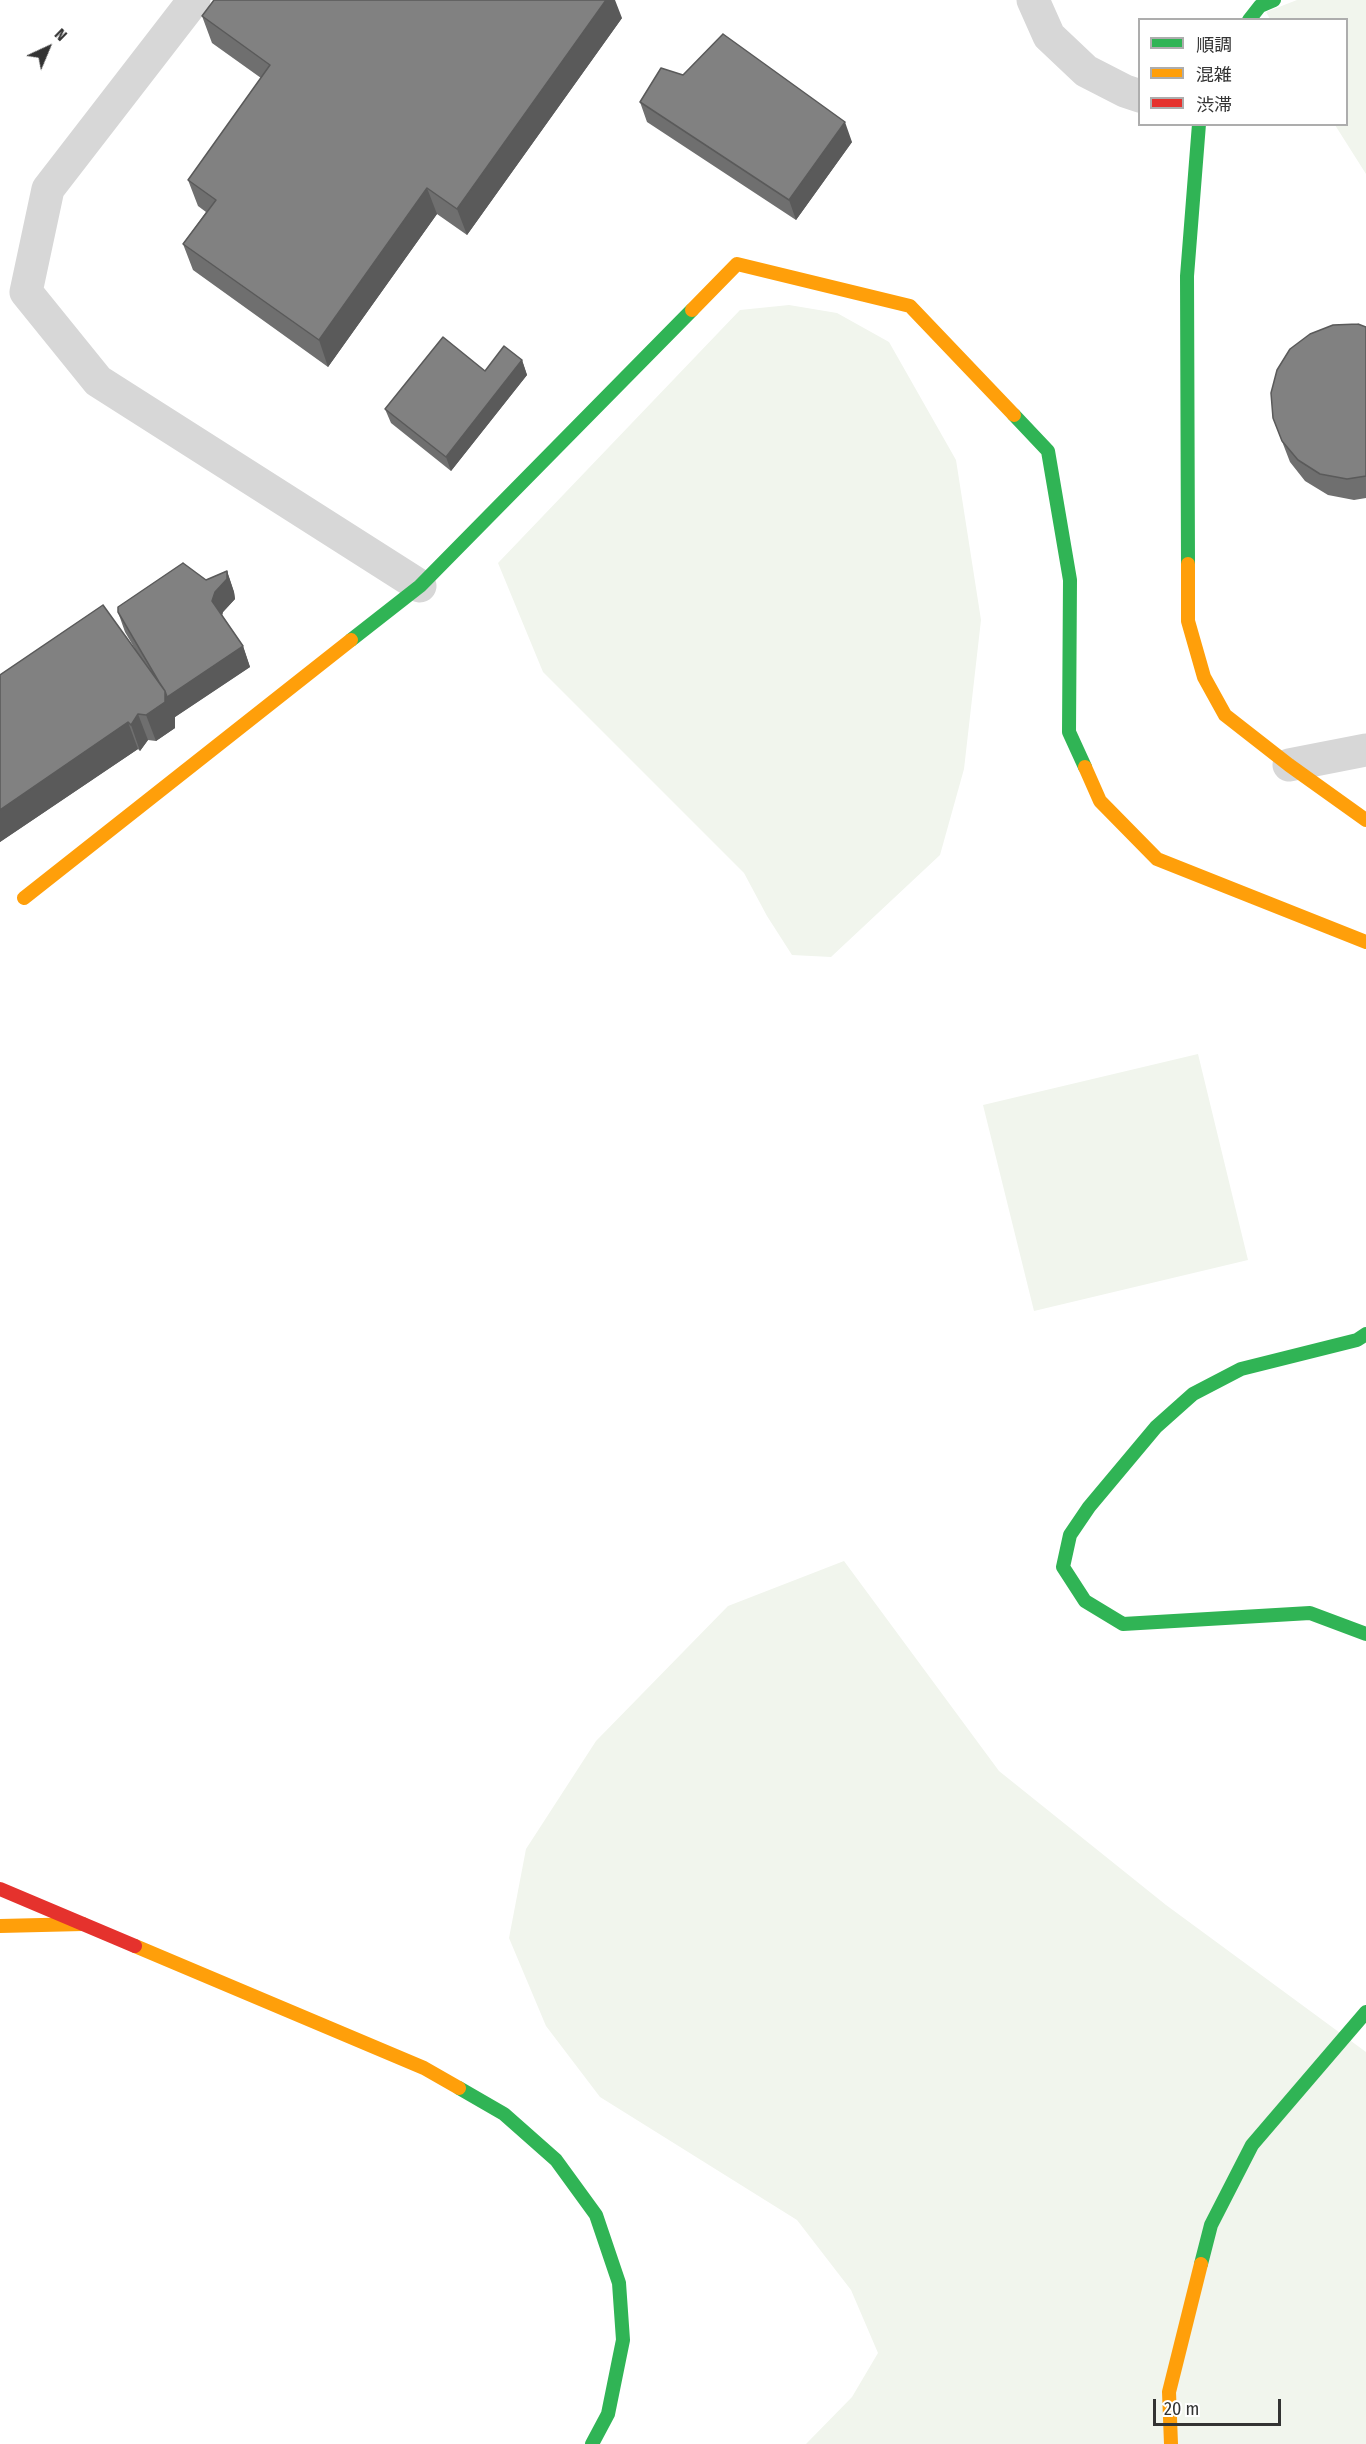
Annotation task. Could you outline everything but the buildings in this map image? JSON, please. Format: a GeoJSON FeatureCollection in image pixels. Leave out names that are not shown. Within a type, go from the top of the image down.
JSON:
{"type":"FeatureCollection","features":[{"type":"Feature","properties":{"kind":"street"},"geometry":{"type":"LineString","coordinates":[[194,0],[48,189],[26,292],[98,381],[420,586]]}},
{"type":"Feature","properties":{"kind":"street"},"geometry":{"type":"LineString","coordinates":[[1033,0],[1049,36],[1086,71],[1125,92],[1138,95]]}},
{"type":"Feature","properties":{"kind":"street"},"geometry":{"type":"LineString","coordinates":[[1250,18],[1258,3],[1274,0]]}},
{"type":"Feature","properties":{"kind":"street"},"geometry":{"type":"LineString","coordinates":[[1199,126],[1187,276],[1188,621],[1204,677],[1225,715],[1288,765],[1366,820]]}},
{"type":"Feature","properties":{"kind":"street"},"geometry":{"type":"LineString","coordinates":[[24,898],[420,586],[737,264],[910,306],[1048,451],[1070,580],[1069,732],[1100,801],[1157,859],[1366,942]]}},
{"type":"Feature","properties":{"kind":"street"},"geometry":{"type":"LineString","coordinates":[[1288,765],[1366,750]]}},
{"type":"Feature","properties":{"kind":"street"},"geometry":{"type":"LineString","coordinates":[[1366,1334],[1357,1340],[1241,1370],[1193,1395],[1156,1427],[1089,1507],[1070,1535],[1063,1567],[1086,1601],[1123,1624],[1310,1613],[1366,1634]]}},
{"type":"Feature","properties":{"kind":"street"},"geometry":{"type":"LineString","coordinates":[[0,1889],[424,2068],[504,2114],[556,2160],[596,2215],[619,2283],[623,2340],[608,2414],[592,2444]]}},
{"type":"Feature","properties":{"kind":"street"},"geometry":{"type":"LineString","coordinates":[[0,1926],[83,1924]]}},
{"type":"Feature","properties":{"kind":"street"},"geometry":{"type":"LineString","coordinates":[[1171,2444],[1169,2392],[1211,2225],[1252,2145],[1366,2012]]}},
{"type":"Feature","properties":{"kind":"shaded area"},"geometry":{"type":"Polygon","coordinates":[[[1297,0],[1366,0],[1366,174],[1336,126],[1348,126],[1348,18],[1269,18],[1266,12],[1297,0]]]}},
{"type":"Feature","properties":{"kind":"shaded area"},"geometry":{"type":"Polygon","coordinates":[[[789,305],[837,313],[889,342],[956,460],[981,620],[964,769],[940,855],[831,957],[792,955],[767,916],[744,873],[543,672],[498,563],[740,310],[789,305]]]}},
{"type":"Feature","properties":{"kind":"shaded area"},"geometry":{"type":"Polygon","coordinates":[[[1198,1054],[1248,1260],[1034,1311],[983,1105],[1198,1054]]]}},
{"type":"Feature","properties":{"kind":"shaded area"},"geometry":{"type":"Polygon","coordinates":[[[844,1561],[999,1771],[1166,1905],[1366,2052],[1366,2444],[806,2444],[852,2397],[878,2353],[851,2290],[797,2220],[600,2097],[546,2026],[509,1938],[526,1849],[596,1741],[728,1606],[844,1561]]]}},
{"type":"Feature","properties":{"kind":"traffic: fast"},"geometry":{"type":"LineString","coordinates":[[1251,18],[1260,6],[1274,0]]}},
{"type":"Feature","properties":{"kind":"traffic: fast"},"geometry":{"type":"LineString","coordinates":[[1188,564],[1187,276],[1199,126]]}},
{"type":"Feature","properties":{"kind":"traffic: fast"},"geometry":{"type":"LineString","coordinates":[[351,640],[420,586],[692,310]]}},
{"type":"Feature","properties":{"kind":"traffic: fast"},"geometry":{"type":"LineString","coordinates":[[1014,415],[1048,451],[1070,580],[1069,732],[1085,767]]}},
{"type":"Feature","properties":{"kind":"traffic: fast"},"geometry":{"type":"LineString","coordinates":[[1366,1334],[1357,1340],[1241,1369],[1193,1394],[1156,1427],[1089,1507],[1070,1535],[1063,1567],[1085,1601],[1123,1624],[1310,1613],[1366,1634]]}},
{"type":"Feature","properties":{"kind":"traffic: fast"},"geometry":{"type":"LineString","coordinates":[[1201,2264],[1211,2225],[1252,2145],[1366,2012]]}},
{"type":"Feature","properties":{"kind":"traffic: fast"},"geometry":{"type":"LineString","coordinates":[[459,2088],[504,2114],[556,2160],[596,2215],[619,2283],[623,2340],[608,2414],[592,2444]]}},
{"type":"Feature","properties":{"kind":"traffic: slow"},"geometry":{"type":"LineString","coordinates":[[692,310],[737,264],[910,306],[1014,415]]}},
{"type":"Feature","properties":{"kind":"traffic: slow"},"geometry":{"type":"LineString","coordinates":[[1188,564],[1188,621],[1204,677],[1225,715],[1289,765],[1366,820]]}},
{"type":"Feature","properties":{"kind":"traffic: slow"},"geometry":{"type":"LineString","coordinates":[[24,898],[351,640]]}},
{"type":"Feature","properties":{"kind":"traffic: slow"},"geometry":{"type":"LineString","coordinates":[[1085,767],[1100,801],[1157,859],[1366,942]]}},
{"type":"Feature","properties":{"kind":"traffic: slow"},"geometry":{"type":"LineString","coordinates":[[0,1926],[83,1924]]}},
{"type":"Feature","properties":{"kind":"traffic: slow"},"geometry":{"type":"LineString","coordinates":[[135,1946],[424,2068],[459,2088]]}},
{"type":"Feature","properties":{"kind":"traffic: slow"},"geometry":{"type":"LineString","coordinates":[[1171,2444],[1169,2392],[1201,2264]]}},
{"type":"Feature","properties":{"kind":"traffic: jam"},"geometry":{"type":"LineString","coordinates":[[0,1889],[135,1946]]}}]}
